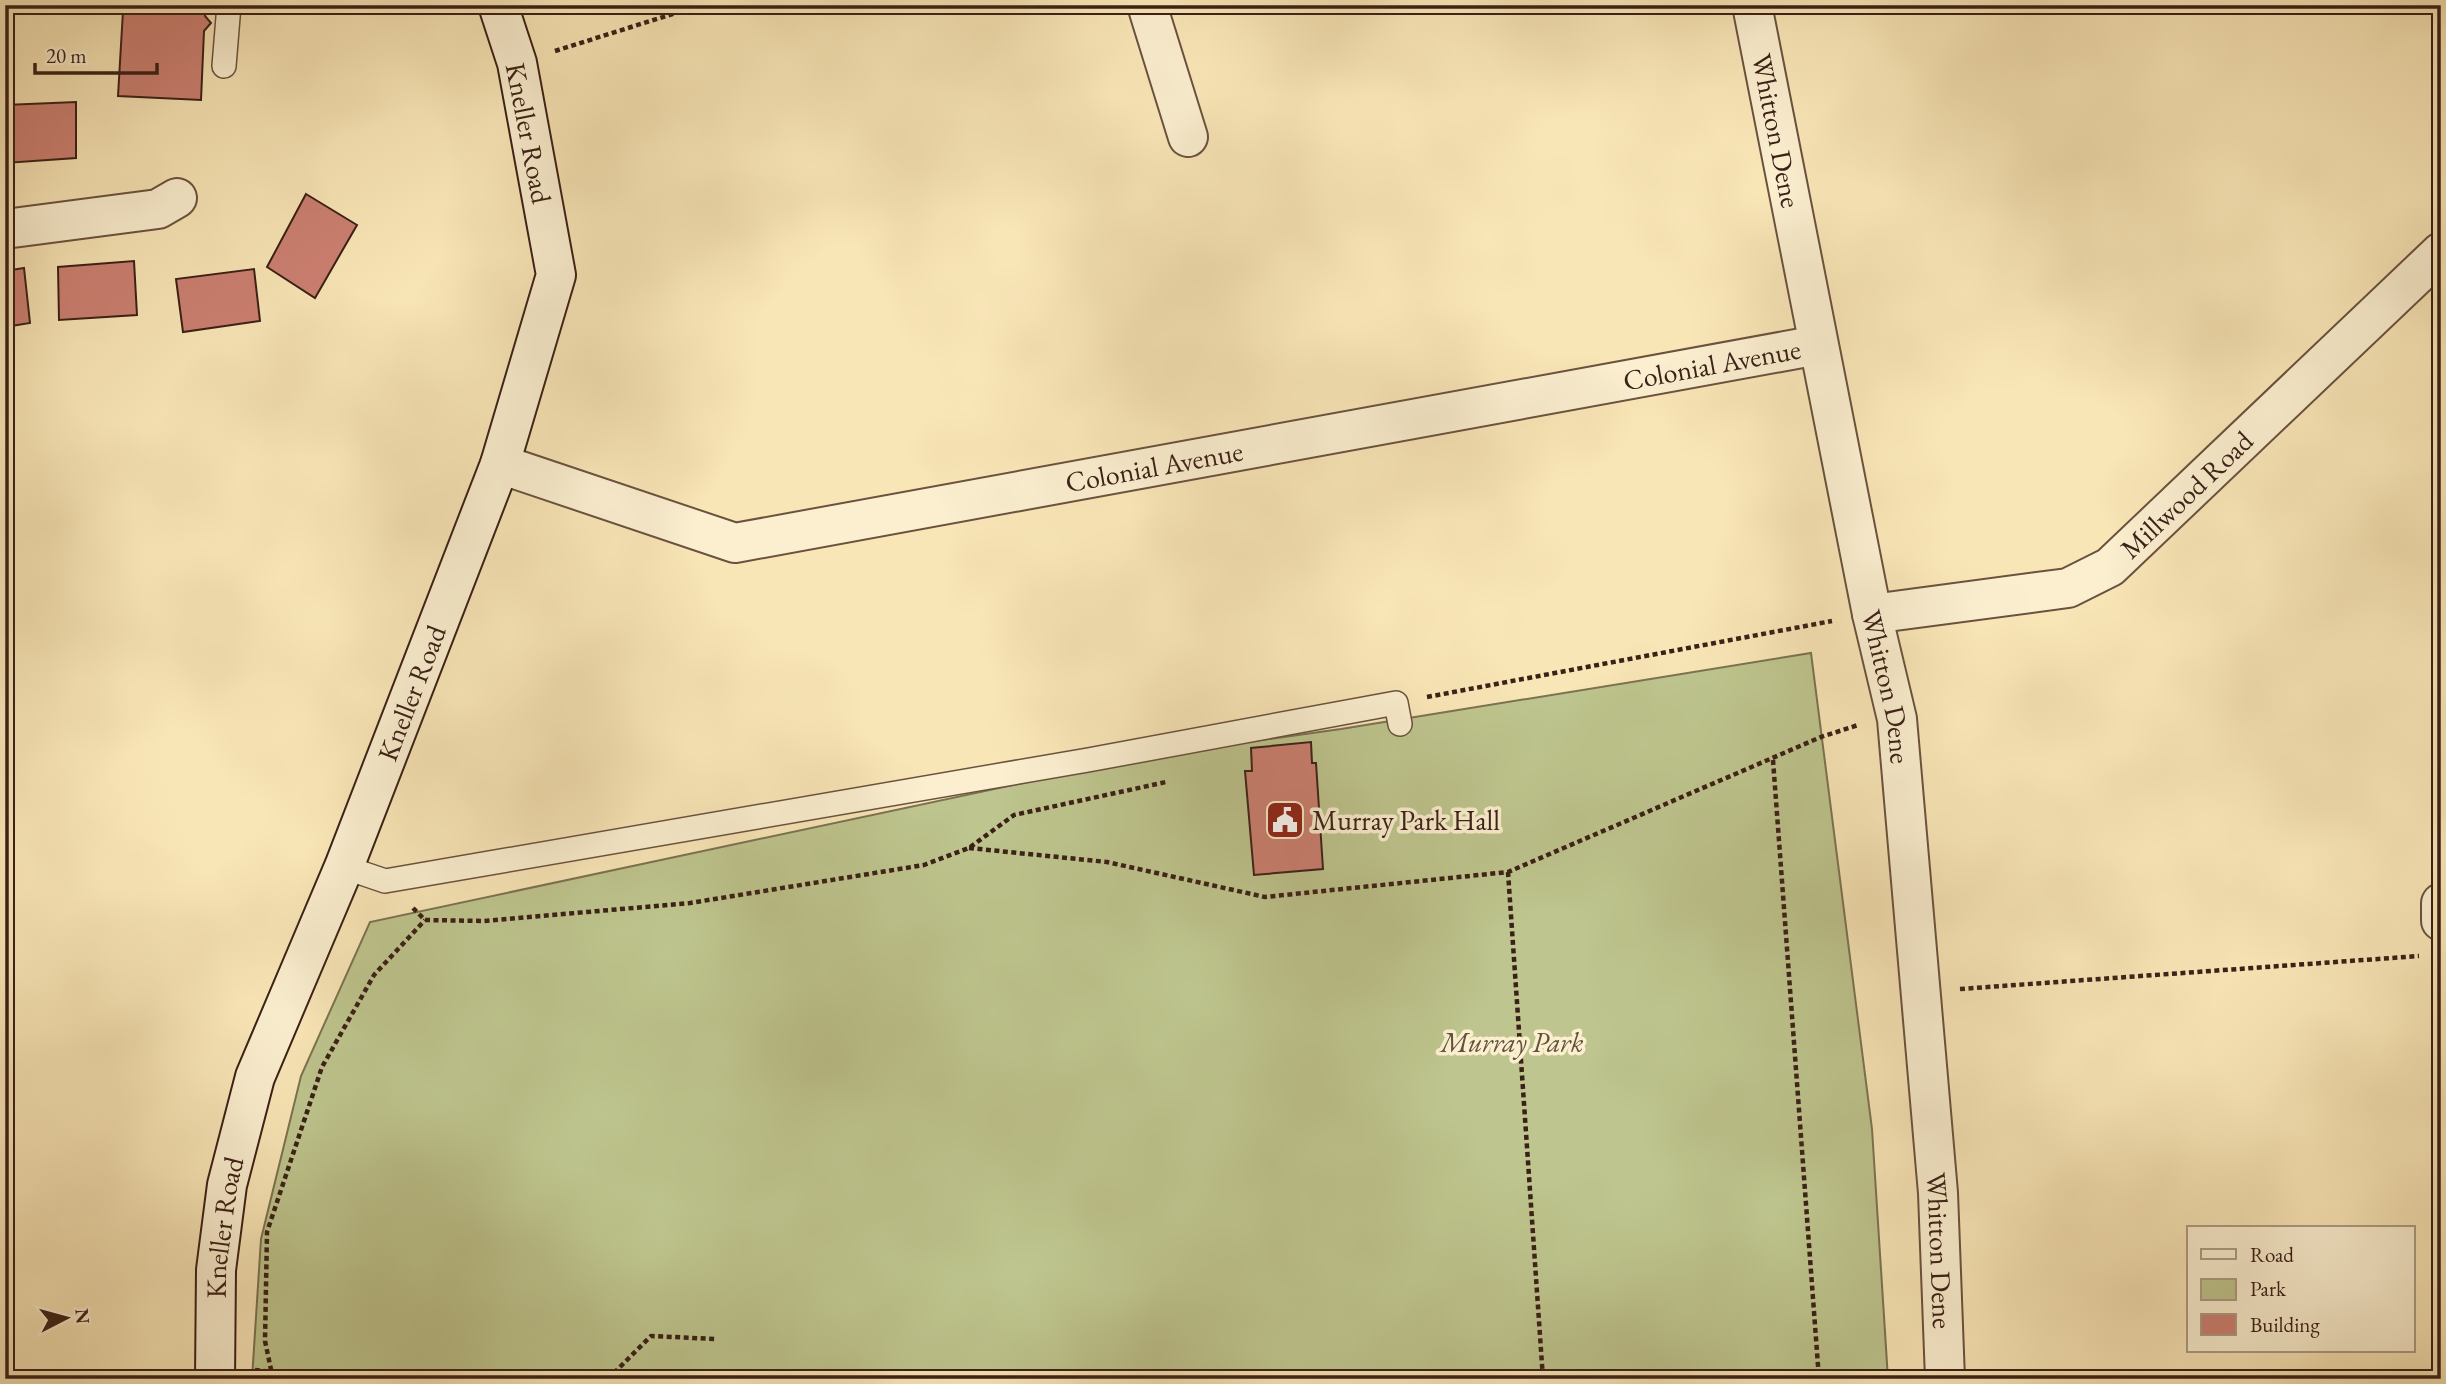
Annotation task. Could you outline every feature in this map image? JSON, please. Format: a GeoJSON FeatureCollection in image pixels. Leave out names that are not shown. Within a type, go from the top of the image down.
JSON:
{"type":"FeatureCollection","features":[{"type":"Feature","properties":{"kind":"street","name":"Kneller Road"},"geometry":{"type":"LineString","coordinates":[[215,1376],[216,1270],[227,1185],[256,1077],[344,867],[500,464],[556,275],[517,62],[498,5]]}},
{"type":"Feature","properties":{"kind":"street"},"geometry":{"type":"LineString","coordinates":[[1147,5],[1188,137]]}},
{"type":"Feature","properties":{"kind":"street","name":"Whitton Dene"},"geometry":{"type":"LineString","coordinates":[[1752,5],[1872,614],[1897,719],[1938,1193],[1945,1379]]}},
{"type":"Feature","properties":{"kind":"street"},"geometry":{"type":"LineString","coordinates":[[5,229],[158,209],[177,198]]}},
{"type":"Feature","properties":{"kind":"street","name":"Millwood Road"},"geometry":{"type":"LineString","coordinates":[[1872,614],[2068,588],[2110,567],[2441,252]]}},
{"type":"Feature","properties":{"kind":"street","name":"Colonial Avenue"},"geometry":{"type":"LineString","coordinates":[[500,464],[735,543],[1818,345]]}},
{"type":"Feature","properties":{"kind":"street"},"geometry":{"type":"LineString","coordinates":[[2434,938],[2441,903]]}},
{"type":"Feature","properties":{"kind":"lane"},"geometry":{"type":"LineString","coordinates":[[224,66],[229,5]]}},
{"type":"Feature","properties":{"kind":"lane"},"geometry":{"type":"LineString","coordinates":[[344,867],[384,881],[1061,765],[1398,713]]}},
{"type":"Feature","properties":{"kind":"path"},"geometry":{"type":"LineString","coordinates":[[517,62],[701,5]]}},
{"type":"Feature","properties":{"kind":"path"},"geometry":{"type":"LineString","coordinates":[[1398,713],[1872,614]]}},
{"type":"Feature","properties":{"kind":"path"},"geometry":{"type":"LineString","coordinates":[[969,848],[1107,862],[1265,897],[1508,872],[1849,726],[1897,719]]}},
{"type":"Feature","properties":{"kind":"path"},"geometry":{"type":"LineString","coordinates":[[1773,760],[1819,1379]]}},
{"type":"Feature","properties":{"kind":"path"},"geometry":{"type":"LineString","coordinates":[[384,881],[425,920],[484,921],[690,903],[924,864],[969,848],[1014,815],[1167,781]]}},
{"type":"Feature","properties":{"kind":"path"},"geometry":{"type":"LineString","coordinates":[[1508,872],[1543,1379]]}},
{"type":"Feature","properties":{"kind":"path"},"geometry":{"type":"LineString","coordinates":[[273,1379],[265,1341],[267,1232],[322,1067],[374,975],[425,920]]}},
{"type":"Feature","properties":{"kind":"path"},"geometry":{"type":"LineString","coordinates":[[1921,992],[2434,938]]}},
{"type":"Feature","properties":{"kind":"path"},"geometry":{"type":"LineString","coordinates":[[608,1379],[651,1336],[716,1339]]}},
{"type":"Feature","properties":{"kind":"path"},"geometry":{"type":"LineString","coordinates":[[215,1376],[270,1369],[335,1379]]}},
{"type":"Feature","properties":{"kind":"green space","name":"Murray Park"},"geometry":{"type":"Polygon","coordinates":[[[1811,653],[1872,1129],[1888,1379],[252,1379],[261,1239],[301,1076],[370,922],[1154,755],[1341,729],[1811,653]]]}},
{"type":"Feature","properties":{"kind":"building"},"geometry":{"type":"Polygon","coordinates":[[[101,5],[207,5],[205,16],[211,23],[204,31],[201,100],[118,96],[123,11],[101,5]]]}},
{"type":"Feature","properties":{"kind":"building"},"geometry":{"type":"Polygon","coordinates":[[[76,102],[76,158],[5,163],[5,105],[76,102]]]}},
{"type":"Feature","properties":{"kind":"building"},"geometry":{"type":"Polygon","coordinates":[[[306,194],[357,225],[315,298],[267,267],[306,194]]]}},
{"type":"Feature","properties":{"kind":"building"},"geometry":{"type":"Polygon","coordinates":[[[134,261],[137,315],[59,320],[58,267],[134,261]]]}},
{"type":"Feature","properties":{"kind":"building"},"geometry":{"type":"Polygon","coordinates":[[[24,268],[30,323],[5,327],[5,271],[24,268]]]}},
{"type":"Feature","properties":{"kind":"building"},"geometry":{"type":"Polygon","coordinates":[[[254,269],[260,321],[183,332],[176,279],[254,269]]]}},
{"type":"Feature","properties":{"kind":"building","name":"Murray Park Hall"},"geometry":{"type":"Polygon","coordinates":[[[1311,742],[1312,763],[1316,763],[1323,869],[1254,875],[1245,771],[1252,771],[1251,748],[1311,742]]]}},
{"type":"Feature","properties":{"kind":"place","name":"Murray Park Hall"},"geometry":{"type":"Point","coordinates":[1285,820]}}]}
